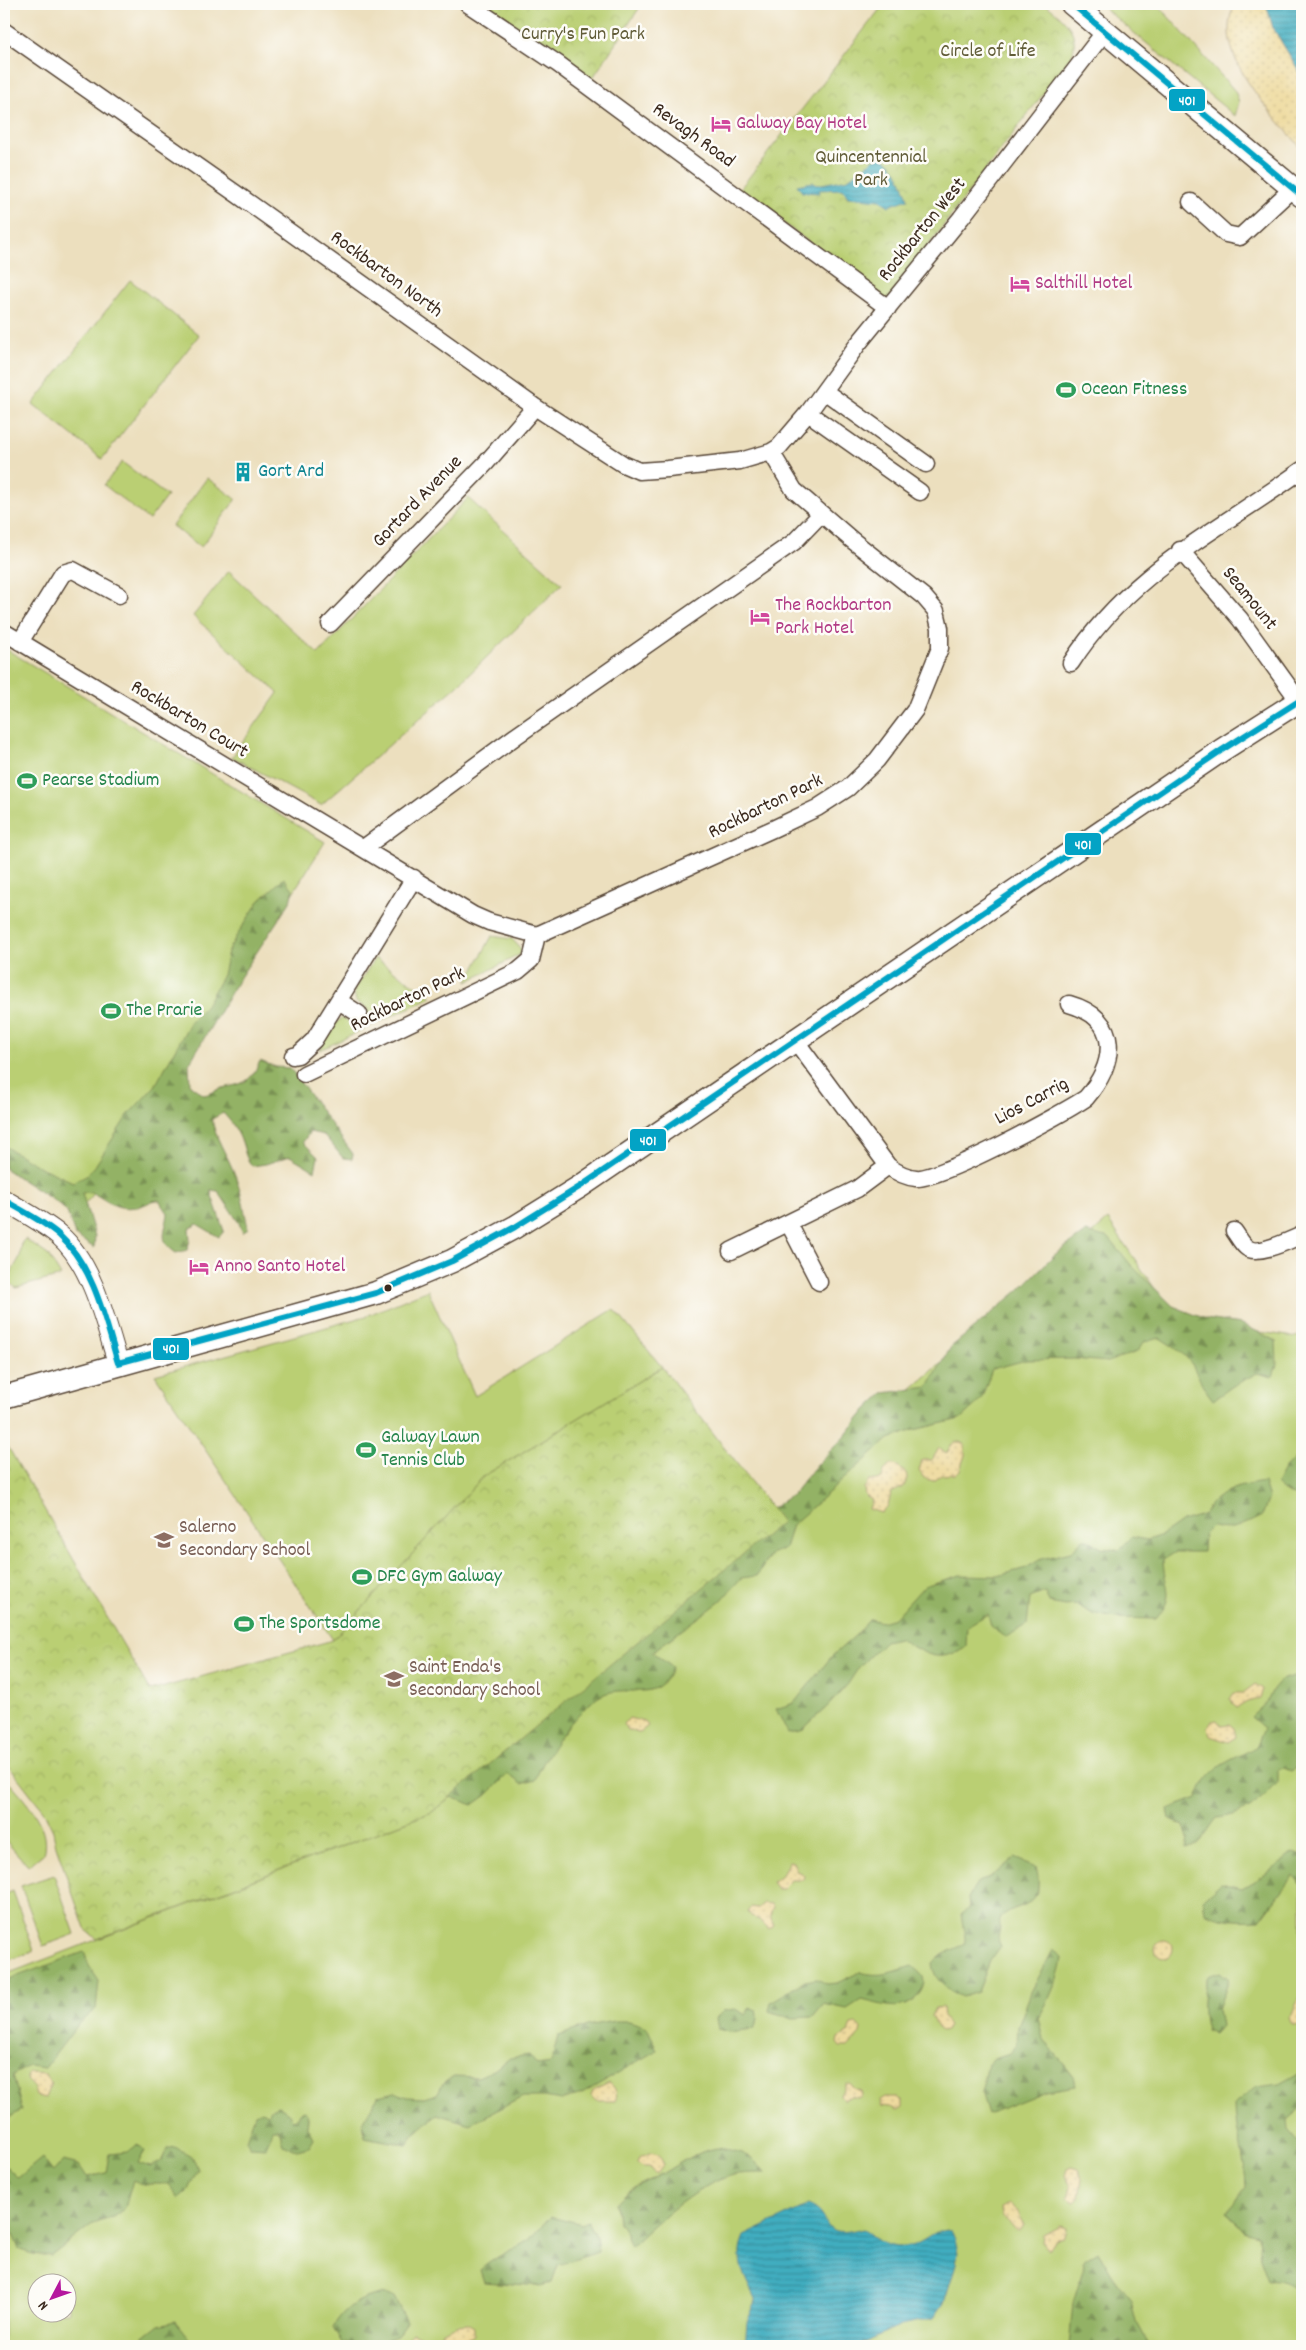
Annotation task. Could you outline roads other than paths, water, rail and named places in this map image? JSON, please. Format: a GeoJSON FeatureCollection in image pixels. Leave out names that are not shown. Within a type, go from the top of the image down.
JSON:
{"type":"FeatureCollection","features":[{"type":"Feature","properties":{"kind":"main road"},"geometry":{"type":"LineString","coordinates":[[1072,4],[1106,30],[1297,192]]}},
{"type":"Feature","properties":{"kind":"main road"},"geometry":{"type":"LineString","coordinates":[[4,1397],[118,1363],[376,1293],[452,1261],[515,1227],[581,1186],[1222,750],[1301,700]]}},
{"type":"Feature","properties":{"kind":"street","name":"Revagh Road"},"geometry":{"type":"LineString","coordinates":[[468,4],[558,64],[888,308]]}},
{"type":"Feature","properties":{"kind":"street","name":"Rockbarton West"},"geometry":{"type":"LineString","coordinates":[[771,452],[779,447],[808,413],[858,344],[1106,30]]}},
{"type":"Feature","properties":{"kind":"street","name":"Rockbarton North"},"geometry":{"type":"LineString","coordinates":[[4,31],[158,138],[535,407],[623,464],[639,470],[740,461],[771,452]]}},
{"type":"Feature","properties":{"kind":"street"},"geometry":{"type":"LineString","coordinates":[[1191,202],[1226,234],[1240,236],[1297,192]]}},
{"type":"Feature","properties":{"kind":"street"},"geometry":{"type":"LineString","coordinates":[[824,392],[926,464]]}},
{"type":"Feature","properties":{"kind":"street","name":"Gortard Avenue"},"geometry":{"type":"LineString","coordinates":[[330,624],[467,483],[535,407]]}},
{"type":"Feature","properties":{"kind":"street"},"geometry":{"type":"LineString","coordinates":[[808,413],[920,492]]}},
{"type":"Feature","properties":{"kind":"street","name":"Rockbarton Park"},"geometry":{"type":"LineString","coordinates":[[304,1074],[518,971],[530,960],[538,934],[768,831],[838,796],[877,760],[903,728],[921,699],[940,648],[940,628],[936,611],[924,597],[794,490],[771,452]]}},
{"type":"Feature","properties":{"kind":"street"},"geometry":{"type":"LineString","coordinates":[[1071,663],[1084,645],[1135,588],[1180,550],[1302,470]]}},
{"type":"Feature","properties":{"kind":"street"},"geometry":{"type":"LineString","coordinates":[[538,934],[489,922],[365,848],[516,736],[794,542],[821,514]]}},
{"type":"Feature","properties":{"kind":"street","name":"Seamount"},"geometry":{"type":"LineString","coordinates":[[1180,550],[1244,623],[1301,700]]}},
{"type":"Feature","properties":{"kind":"street"},"geometry":{"type":"LineString","coordinates":[[20,642],[62,573],[73,570],[118,595]]}},
{"type":"Feature","properties":{"kind":"street","name":"Rockbarton Court"},"geometry":{"type":"LineString","coordinates":[[4,632],[337,834],[365,848]]}},
{"type":"Feature","properties":{"kind":"street","name":"Rockbarton Park"},"geometry":{"type":"LineString","coordinates":[[293,1056],[298,1055],[314,1040],[414,878]]}},
{"type":"Feature","properties":{"kind":"street"},"geometry":{"type":"LineString","coordinates":[[339,1001],[359,1014]]}},
{"type":"Feature","properties":{"kind":"street","name":"Lios Carrig"},"geometry":{"type":"LineString","coordinates":[[795,1040],[888,1166],[897,1173],[916,1179],[934,1176],[1086,1098],[1098,1084],[1106,1068],[1110,1051],[1108,1038],[1094,1014],[1085,1008],[1070,1004]]}},
{"type":"Feature","properties":{"kind":"street"},"geometry":{"type":"LineString","coordinates":[[731,1251],[789,1224],[868,1183],[888,1166]]}},
{"type":"Feature","properties":{"kind":"street"},"geometry":{"type":"LineString","coordinates":[[4,1200],[59,1235],[81,1262],[102,1308],[118,1363]]}},
{"type":"Feature","properties":{"kind":"street"},"geometry":{"type":"LineString","coordinates":[[789,1224],[819,1282]]}},
{"type":"Feature","properties":{"kind":"street"},"geometry":{"type":"LineString","coordinates":[[1234,1231],[1246,1247],[1252,1251],[1264,1249],[1302,1235]]}},
{"type":"Feature","properties":{"kind":"water"},"geometry":{"type":"Polygon","coordinates":[[[1266,4],[1302,4],[1302,76],[1273,28],[1266,4]]]}},
{"type":"Feature","properties":{"kind":"water"},"geometry":{"type":"Polygon","coordinates":[[[880,155],[891,164],[898,174],[908,199],[889,206],[880,200],[848,197],[843,189],[819,190],[819,193],[802,192],[797,185],[813,182],[816,185],[848,179],[880,155]]]}},
{"type":"Feature","properties":{"kind":"water"},"geometry":{"type":"Polygon","coordinates":[[[808,2205],[822,2215],[832,2230],[848,2232],[863,2229],[880,2242],[896,2247],[906,2247],[923,2241],[936,2233],[951,2231],[955,2238],[958,2254],[944,2303],[934,2318],[901,2325],[856,2346],[745,2346],[747,2322],[756,2301],[740,2262],[741,2245],[744,2236],[808,2205]]]}},
{"type":"Feature","properties":{"kind":"place","name":"Galway Bay Hotel"},"geometry":{"type":"Point","coordinates":[721,124]}},
{"type":"Feature","properties":{"kind":"place","name":"Salthill Hotel"},"geometry":{"type":"Point","coordinates":[1020,284]}},
{"type":"Feature","properties":{"kind":"place","name":"Ocean Fitness"},"geometry":{"type":"Point","coordinates":[1066,390]}},
{"type":"Feature","properties":{"kind":"place","name":"Gort Ard"},"geometry":{"type":"Point","coordinates":[243,472]}},
{"type":"Feature","properties":{"kind":"place","name":"The Rockbarton Park Hotel"},"geometry":{"type":"Point","coordinates":[760,617]}},
{"type":"Feature","properties":{"kind":"place","name":"Pearse Stadium"},"geometry":{"type":"Point","coordinates":[27,781]}},
{"type":"Feature","properties":{"kind":"place","name":"The Prarie"},"geometry":{"type":"Point","coordinates":[111,1011]}},
{"type":"Feature","properties":{"kind":"place","name":"Anno Santo Hotel"},"geometry":{"type":"Point","coordinates":[199,1267]}},
{"type":"Feature","properties":{"kind":"place","name":"Galway Lawn Tennis Club"},"geometry":{"type":"Point","coordinates":[366,1450]}},
{"type":"Feature","properties":{"kind":"place","name":"Salerno Secondary School"},"geometry":{"type":"Point","coordinates":[164,1540]}},
{"type":"Feature","properties":{"kind":"place","name":"DFC Gym Galway"},"geometry":{"type":"Point","coordinates":[362,1577]}},
{"type":"Feature","properties":{"kind":"place","name":"The Sportsdome"},"geometry":{"type":"Point","coordinates":[244,1624]}},
{"type":"Feature","properties":{"kind":"place","name":"Saint Enda's Secondary School"},"geometry":{"type":"Point","coordinates":[394,1679]}},
{"type":"Feature","properties":{"kind":"park label","name":"Curry's Fun Park"},"geometry":{"type":"Point","coordinates":[583,35]}},
{"type":"Feature","properties":{"kind":"park label","name":"Circle of Life"},"geometry":{"type":"Point","coordinates":[988,52]}},
{"type":"Feature","properties":{"kind":"park label","name":"Quincentennial Park"},"geometry":{"type":"Point","coordinates":[871,170]}}]}
